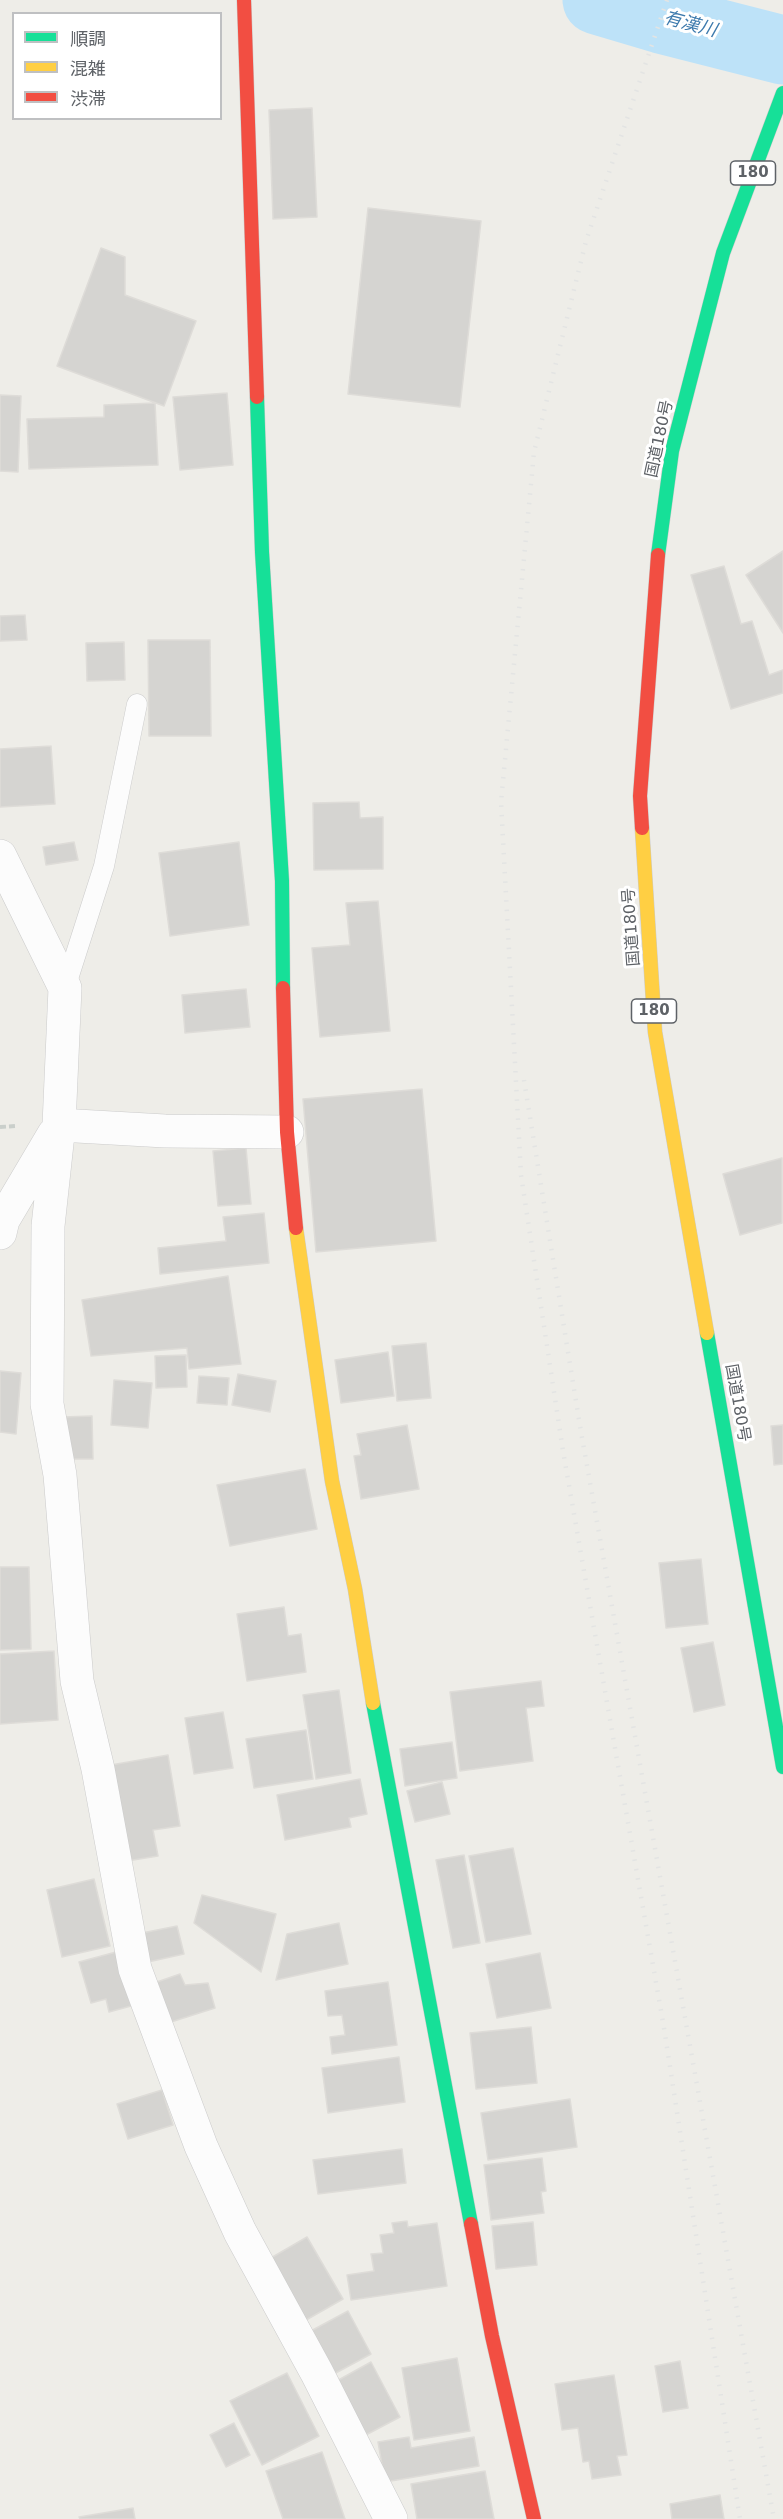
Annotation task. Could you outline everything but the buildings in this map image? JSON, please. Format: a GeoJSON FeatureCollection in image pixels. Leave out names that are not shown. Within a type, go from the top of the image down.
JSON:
{"type":"FeatureCollection","features":[{"type":"Feature","properties":{"kind":"main road"},"geometry":{"type":"LineString","coordinates":[[244,0],[262,552],[282,880],[283,1048],[287,1132],[296,1226],[332,1481],[354,1589],[382,1761],[492,2336],[534,2519]]}},
{"type":"Feature","properties":{"kind":"main road","name":"国道180号"},"geometry":{"type":"LineString","coordinates":[[783,93],[723,253],[672,451],[656,566],[640,796],[655,1032],[783,1767]]}},
{"type":"Feature","properties":{"kind":"street"},"geometry":{"type":"LineString","coordinates":[[0,856],[65,988],[59,1125],[48,1226],[47,1404],[60,1475],[77,1681],[98,1769],[135,1969],[201,2146],[240,2232],[317,2373],[391,2519]]}},
{"type":"Feature","properties":{"kind":"street"},"geometry":{"type":"LineString","coordinates":[[59,1125],[165,1131],[287,1132]]}},
{"type":"Feature","properties":{"kind":"street"},"geometry":{"type":"LineString","coordinates":[[0,1233],[3,1220],[59,1125]]}},
{"type":"Feature","properties":{"kind":"lane"},"geometry":{"type":"LineString","coordinates":[[65,988],[104,866],[137,704]]}},
{"type":"Feature","properties":{"kind":"waterway","name":"有漢川"},"geometry":{"type":"LineString","coordinates":[[597,0],[783,50]]}},
{"type":"Feature","properties":{"kind":"railway"},"geometry":{"type":"LineString","coordinates":[[667,0],[586,241],[534,452],[501,802],[521,1175],[563,1451],[664,2028],[740,2519]]}},
{"type":"Feature","properties":{"kind":"railway"},"geometry":{"type":"LineString","coordinates":[[524,1080],[580,1426],[774,2519]]}},
{"type":"Feature","properties":{"kind":"traffic: fast"},"geometry":{"type":"LineString","coordinates":[[658,555],[672,451],[723,253],[783,93]]}},
{"type":"Feature","properties":{"kind":"traffic: fast"},"geometry":{"type":"LineString","coordinates":[[257,397],[262,552],[282,881],[283,988]]}},
{"type":"Feature","properties":{"kind":"traffic: fast"},"geometry":{"type":"LineString","coordinates":[[707,1333],[783,1767]]}},
{"type":"Feature","properties":{"kind":"traffic: fast"},"geometry":{"type":"LineString","coordinates":[[373,1703],[471,2224]]}},
{"type":"Feature","properties":{"kind":"traffic: slow"},"geometry":{"type":"LineString","coordinates":[[642,828],[655,1032],[707,1333]]}},
{"type":"Feature","properties":{"kind":"traffic: slow"},"geometry":{"type":"LineString","coordinates":[[296,1228],[332,1481],[355,1589],[373,1703]]}},
{"type":"Feature","properties":{"kind":"traffic: jam"},"geometry":{"type":"LineString","coordinates":[[244,0],[257,397]]}},
{"type":"Feature","properties":{"kind":"traffic: jam"},"geometry":{"type":"LineString","coordinates":[[642,828],[640,796],[658,555]]}},
{"type":"Feature","properties":{"kind":"traffic: jam"},"geometry":{"type":"LineString","coordinates":[[283,988],[287,1132],[296,1228]]}},
{"type":"Feature","properties":{"kind":"traffic: jam"},"geometry":{"type":"LineString","coordinates":[[471,2224],[492,2336],[534,2519]]}}]}
